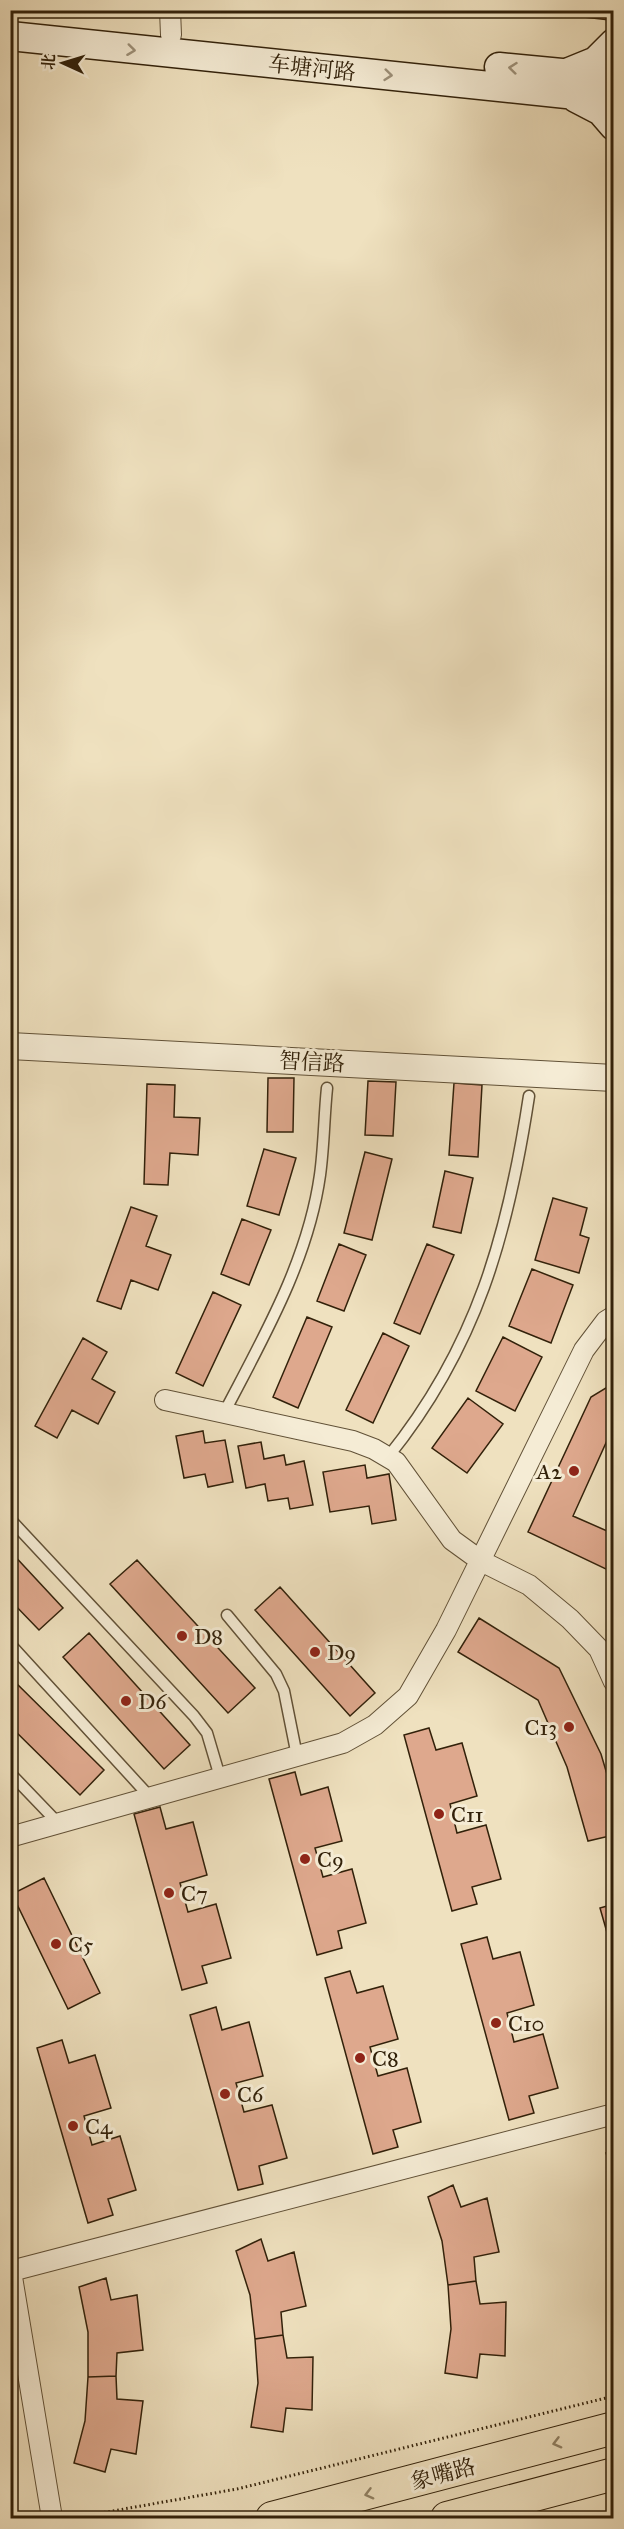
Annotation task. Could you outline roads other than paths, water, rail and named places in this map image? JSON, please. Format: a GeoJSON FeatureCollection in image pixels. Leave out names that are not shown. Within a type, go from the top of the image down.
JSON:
{"type":"FeatureCollection","features":[{"type":"Feature","properties":{"kind":"main road","name":"车塘河路"},"geometry":{"type":"LineString","coordinates":[[10,17],[170,23],[563,83],[614,99]]}},
{"type":"Feature","properties":{"kind":"main road","name":"车塘河路"},"geometry":{"type":"LineString","coordinates":[[10,36],[563,83],[614,78]]}},
{"type":"Feature","properties":{"kind":"main road"},"geometry":{"type":"LineString","coordinates":[[614,43],[596,62],[580,70],[563,83],[601,111],[614,126]]}},
{"type":"Feature","properties":{"kind":"main road","name":"象嘴路"},"geometry":{"type":"LineString","coordinates":[[272,2518],[614,2428]]}},
{"type":"Feature","properties":{"kind":"main road","name":"象嘴路"},"geometry":{"type":"LineString","coordinates":[[447,2518],[614,2474]]}},
{"type":"Feature","properties":{"kind":"street","name":"智信路"},"geometry":{"type":"LineString","coordinates":[[10,1037],[614,1068]]}},
{"type":"Feature","properties":{"kind":"street","name":"智信路"},"geometry":{"type":"LineString","coordinates":[[10,1047],[614,1078]]}},
{"type":"Feature","properties":{"kind":"street"},"geometry":{"type":"LineString","coordinates":[[10,1837],[342,1743],[375,1725],[408,1696],[446,1630],[584,1350],[606,1321],[614,1316]]}},
{"type":"Feature","properties":{"kind":"street"},"geometry":{"type":"LineString","coordinates":[[165,1400],[353,1442],[388,1457],[401,1469],[452,1540],[481,1561],[529,1585],[570,1619],[599,1649],[614,1682]]}},
{"type":"Feature","properties":{"kind":"street"},"geometry":{"type":"LineString","coordinates":[[52,2518],[11,2271],[614,2114]]}},
{"type":"Feature","properties":{"kind":"lane"},"geometry":{"type":"LineString","coordinates":[[224,1413],[276,1313],[303,1246],[320,1176],[327,1088]]}},
{"type":"Feature","properties":{"kind":"lane"},"geometry":{"type":"LineString","coordinates":[[388,1457],[412,1426],[447,1370],[480,1301],[503,1235],[519,1161],[529,1096]]}},
{"type":"Feature","properties":{"kind":"lane"},"geometry":{"type":"LineString","coordinates":[[10,1519],[194,1716],[207,1733],[220,1777]]}},
{"type":"Feature","properties":{"kind":"lane"},"geometry":{"type":"LineString","coordinates":[[227,1615],[276,1674],[284,1691],[297,1756]]}},
{"type":"Feature","properties":{"kind":"lane"},"geometry":{"type":"LineString","coordinates":[[10,1644],[150,1797]]}},
{"type":"Feature","properties":{"kind":"lane"},"geometry":{"type":"LineString","coordinates":[[10,1773],[58,1823]]}},
{"type":"Feature","properties":{"kind":"place","name":"A2"},"geometry":{"type":"Point","coordinates":[574,1471]}},
{"type":"Feature","properties":{"kind":"place","name":"D8"},"geometry":{"type":"Point","coordinates":[182,1636]}},
{"type":"Feature","properties":{"kind":"place","name":"D9"},"geometry":{"type":"Point","coordinates":[315,1652]}},
{"type":"Feature","properties":{"kind":"place","name":"D6"},"geometry":{"type":"Point","coordinates":[126,1701]}},
{"type":"Feature","properties":{"kind":"place","name":"C13"},"geometry":{"type":"Point","coordinates":[569,1727]}},
{"type":"Feature","properties":{"kind":"place","name":"C11"},"geometry":{"type":"Point","coordinates":[439,1814]}},
{"type":"Feature","properties":{"kind":"place","name":"C9"},"geometry":{"type":"Point","coordinates":[305,1859]}},
{"type":"Feature","properties":{"kind":"place","name":"C7"},"geometry":{"type":"Point","coordinates":[169,1893]}},
{"type":"Feature","properties":{"kind":"place","name":"C5"},"geometry":{"type":"Point","coordinates":[56,1944]}},
{"type":"Feature","properties":{"kind":"place","name":"C10"},"geometry":{"type":"Point","coordinates":[496,2023]}},
{"type":"Feature","properties":{"kind":"place","name":"C8"},"geometry":{"type":"Point","coordinates":[360,2058]}},
{"type":"Feature","properties":{"kind":"place","name":"C6"},"geometry":{"type":"Point","coordinates":[225,2094]}},
{"type":"Feature","properties":{"kind":"place","name":"C4"},"geometry":{"type":"Point","coordinates":[73,2126]}}]}
